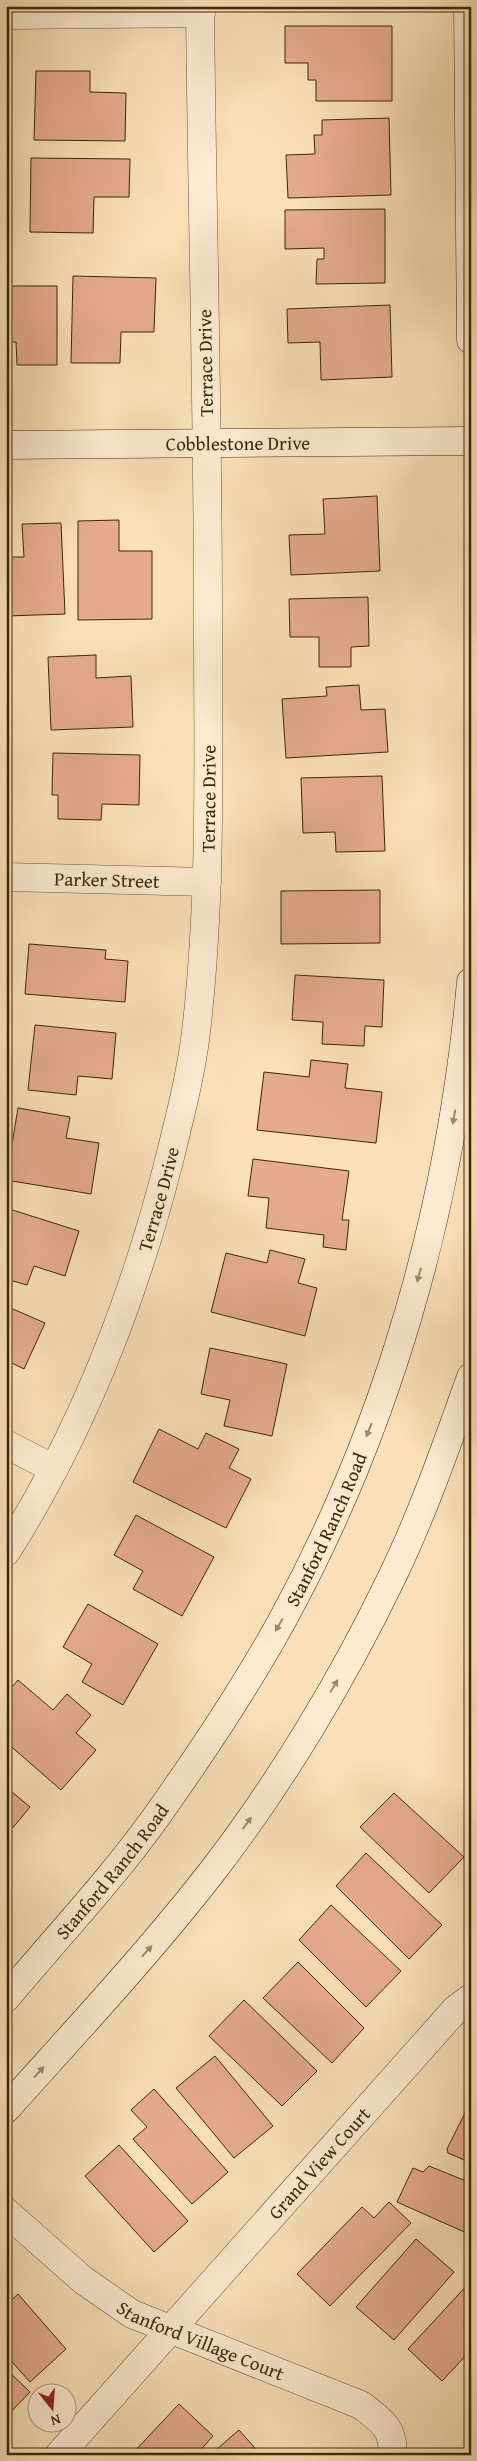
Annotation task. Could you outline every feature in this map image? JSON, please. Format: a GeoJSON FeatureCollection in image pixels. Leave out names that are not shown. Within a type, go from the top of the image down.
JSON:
{"type":"FeatureCollection","features":[{"type":"Feature","properties":{"kind":"street"},"geometry":{"type":"LineString","coordinates":[[468,6],[471,340]]}},
{"type":"Feature","properties":{"kind":"street"},"geometry":{"type":"LineString","coordinates":[[6,14],[200,10]]}},
{"type":"Feature","properties":{"kind":"street","name":"Terrace Drive"},"geometry":{"type":"LineString","coordinates":[[6,1552],[54,1469],[82,1414],[139,1270],[179,1122],[195,1037],[204,948],[207,882],[206,443],[200,10]]}},
{"type":"Feature","properties":{"kind":"street","name":"Cobblestone Drive"},"geometry":{"type":"LineString","coordinates":[[6,445],[471,441]]}},
{"type":"Feature","properties":{"kind":"street","name":"Parker Street"},"geometry":{"type":"LineString","coordinates":[[6,877],[207,882]]}},
{"type":"Feature","properties":{"kind":"street","name":"Stanford Ranch Road"},"geometry":{"type":"LineString","coordinates":[[6,1998],[154,1820],[198,1757],[283,1619],[319,1547],[351,1475],[380,1400],[414,1295],[444,1175],[457,1098],[471,982]]}},
{"type":"Feature","properties":{"kind":"street"},"geometry":{"type":"LineString","coordinates":[[6,2109],[156,1941],[212,1872],[267,1794],[346,1664],[392,1577],[426,1500],[471,1377]]}},
{"type":"Feature","properties":{"kind":"street"},"geometry":{"type":"LineString","coordinates":[[6,1444],[54,1469]]}},
{"type":"Feature","properties":{"kind":"street","name":"Grand View Court"},"geometry":{"type":"LineString","coordinates":[[59,2455],[456,2009],[471,1998]]}},
{"type":"Feature","properties":{"kind":"street","name":"Stanford Village Court"},"geometry":{"type":"LineString","coordinates":[[6,2212],[83,2280],[132,2314],[361,2405],[384,2422],[394,2441],[392,2455]]}},
{"type":"Feature","properties":{"kind":"building"},"geometry":{"type":"Polygon","coordinates":[[[280,6],[373,6],[373,8],[280,8],[280,6]]]}},
{"type":"Feature","properties":{"kind":"building"},"geometry":{"type":"Polygon","coordinates":[[[285,26],[392,26],[392,101],[316,101],[316,80],[308,80],[308,63],[285,63],[285,26]]]}},
{"type":"Feature","properties":{"kind":"building"},"geometry":{"type":"Polygon","coordinates":[[[36,71],[90,71],[90,92],[126,93],[125,141],[34,140],[36,71]]]}},
{"type":"Feature","properties":{"kind":"building"},"geometry":{"type":"Polygon","coordinates":[[[389,118],[391,195],[288,198],[286,155],[315,154],[314,135],[322,135],[322,120],[389,118]]]}},
{"type":"Feature","properties":{"kind":"building"},"geometry":{"type":"Polygon","coordinates":[[[31,158],[130,159],[129,197],[94,197],[93,233],[30,232],[31,158]]]}},
{"type":"Feature","properties":{"kind":"building"},"geometry":{"type":"Polygon","coordinates":[[[385,209],[385,283],[316,284],[317,259],[324,259],[324,248],[285,249],[285,210],[385,209]]]}},
{"type":"Feature","properties":{"kind":"building"},"geometry":{"type":"Polygon","coordinates":[[[73,276],[156,278],[154,332],[121,332],[120,363],[71,363],[73,276]]]}},
{"type":"Feature","properties":{"kind":"building"},"geometry":{"type":"Polygon","coordinates":[[[6,286],[57,286],[57,365],[17,365],[16,342],[6,342],[6,286]]]}},
{"type":"Feature","properties":{"kind":"building"},"geometry":{"type":"Polygon","coordinates":[[[390,305],[392,377],[321,380],[320,342],[288,343],[287,309],[390,305]]]}},
{"type":"Feature","properties":{"kind":"building"},"geometry":{"type":"Polygon","coordinates":[[[377,496],[380,571],[291,575],[289,535],[325,534],[323,499],[377,496]]]}},
{"type":"Feature","properties":{"kind":"building"},"geometry":{"type":"Polygon","coordinates":[[[119,520],[119,551],[152,551],[152,619],[78,620],[78,521],[119,520]]]}},
{"type":"Feature","properties":{"kind":"building"},"geometry":{"type":"Polygon","coordinates":[[[61,523],[65,614],[6,616],[6,557],[24,557],[22,524],[61,523]]]}},
{"type":"Feature","properties":{"kind":"building"},"geometry":{"type":"Polygon","coordinates":[[[368,597],[369,646],[351,647],[351,667],[319,667],[319,637],[290,637],[289,599],[368,597]]]}},
{"type":"Feature","properties":{"kind":"building"},"geometry":{"type":"Polygon","coordinates":[[[96,655],[96,678],[131,676],[133,727],[51,730],[48,657],[96,655]]]}},
{"type":"Feature","properties":{"kind":"building"},"geometry":{"type":"Polygon","coordinates":[[[359,685],[361,710],[385,709],[388,752],[286,758],[282,699],[327,696],[326,687],[359,685]]]}},
{"type":"Feature","properties":{"kind":"building"},"geometry":{"type":"Polygon","coordinates":[[[53,753],[140,755],[139,805],[102,804],[101,820],[58,819],[58,795],[52,795],[53,753]]]}},
{"type":"Feature","properties":{"kind":"building"},"geometry":{"type":"Polygon","coordinates":[[[382,776],[385,851],[336,852],[335,832],[303,833],[301,778],[382,776]]]}},
{"type":"Feature","properties":{"kind":"building"},"geometry":{"type":"Polygon","coordinates":[[[380,890],[380,943],[281,944],[281,891],[380,890]]]}},
{"type":"Feature","properties":{"kind":"building"},"geometry":{"type":"Polygon","coordinates":[[[29,944],[106,950],[105,959],[128,961],[125,1002],[25,994],[29,944]]]}},
{"type":"Feature","properties":{"kind":"building"},"geometry":{"type":"Polygon","coordinates":[[[295,975],[384,980],[382,1027],[365,1026],[364,1046],[322,1044],[323,1022],[292,1020],[295,975]]]}},
{"type":"Feature","properties":{"kind":"building"},"geometry":{"type":"Polygon","coordinates":[[[35,1025],[116,1033],[112,1079],[78,1076],[76,1095],[28,1090],[35,1025]]]}},
{"type":"Feature","properties":{"kind":"building"},"geometry":{"type":"Polygon","coordinates":[[[311,1060],[348,1064],[345,1088],[382,1092],[376,1143],[257,1130],[264,1072],[309,1077],[311,1060]]]}},
{"type":"Feature","properties":{"kind":"building"},"geometry":{"type":"Polygon","coordinates":[[[18,1108],[70,1117],[66,1138],[99,1143],[91,1194],[6,1180],[18,1108]]]}},
{"type":"Feature","properties":{"kind":"building"},"geometry":{"type":"Polygon","coordinates":[[[253,1159],[349,1171],[342,1220],[349,1220],[346,1250],[323,1247],[324,1235],[266,1228],[269,1198],[248,1196],[253,1159]]]}},
{"type":"Feature","properties":{"kind":"building"},"geometry":{"type":"Polygon","coordinates":[[[6,1208],[79,1231],[65,1276],[34,1266],[27,1285],[6,1279],[6,1208]]]}},
{"type":"Feature","properties":{"kind":"building"},"geometry":{"type":"Polygon","coordinates":[[[270,1250],[305,1259],[298,1283],[317,1288],[305,1336],[211,1312],[226,1253],[267,1263],[270,1250]]]}},
{"type":"Feature","properties":{"kind":"building"},"geometry":{"type":"Polygon","coordinates":[[[6,1306],[45,1323],[24,1369],[6,1360],[6,1306]]]}},
{"type":"Feature","properties":{"kind":"building"},"geometry":{"type":"Polygon","coordinates":[[[210,1348],[287,1364],[272,1436],[224,1426],[230,1400],[201,1394],[210,1348]]]}},
{"type":"Feature","properties":{"kind":"building"},"geometry":{"type":"Polygon","coordinates":[[[159,1429],[198,1449],[206,1433],[239,1449],[229,1468],[251,1479],[226,1528],[133,1482],[159,1429]]]}},
{"type":"Feature","properties":{"kind":"building"},"geometry":{"type":"Polygon","coordinates":[[[136,1515],[214,1557],[182,1616],[133,1589],[143,1571],[114,1555],[136,1515]]]}},
{"type":"Feature","properties":{"kind":"building"},"geometry":{"type":"Polygon","coordinates":[[[88,1604],[158,1644],[123,1705],[82,1682],[92,1664],[63,1647],[88,1604]]]}},
{"type":"Feature","properties":{"kind":"building"},"geometry":{"type":"Polygon","coordinates":[[[18,1680],[53,1710],[67,1694],[91,1715],[76,1733],[96,1750],[61,1790],[6,1742],[6,1694],[18,1680]]]}},
{"type":"Feature","properties":{"kind":"building"},"geometry":{"type":"Polygon","coordinates":[[[6,1787],[30,1807],[6,1836],[6,1787]]]}},
{"type":"Feature","properties":{"kind":"building"},"geometry":{"type":"Polygon","coordinates":[[[394,1793],[464,1857],[429,1893],[360,1827],[394,1793]]]}},
{"type":"Feature","properties":{"kind":"building"},"geometry":{"type":"Polygon","coordinates":[[[366,1853],[442,1925],[409,1959],[336,1886],[366,1853]]]}},
{"type":"Feature","properties":{"kind":"building"},"geometry":{"type":"Polygon","coordinates":[[[331,1905],[401,1971],[366,2007],[299,1940],[331,1905]]]}},
{"type":"Feature","properties":{"kind":"building"},"geometry":{"type":"Polygon","coordinates":[[[298,1962],[364,2028],[332,2063],[263,1998],[298,1962]]]}},
{"type":"Feature","properties":{"kind":"building"},"geometry":{"type":"Polygon","coordinates":[[[244,2000],[317,2071],[282,2106],[209,2036],[244,2000]]]}},
{"type":"Feature","properties":{"kind":"building"},"geometry":{"type":"Polygon","coordinates":[[[215,2056],[273,2126],[234,2158],[176,2088],[215,2056]]]}},
{"type":"Feature","properties":{"kind":"building"},"geometry":{"type":"Polygon","coordinates":[[[154,2089],[228,2172],[192,2204],[133,2139],[147,2127],[131,2110],[154,2089]]]}},
{"type":"Feature","properties":{"kind":"building"},"geometry":{"type":"Polygon","coordinates":[[[467,2109],[471,2111],[471,2163],[448,2153],[447,2149],[467,2109]]]}},
{"type":"Feature","properties":{"kind":"building"},"geometry":{"type":"Polygon","coordinates":[[[119,2145],[188,2221],[154,2252],[85,2176],[119,2145]]]}},
{"type":"Feature","properties":{"kind":"building"},"geometry":{"type":"Polygon","coordinates":[[[429,2166],[471,2183],[471,2235],[397,2202],[413,2168],[423,2172],[429,2166]]]}},
{"type":"Feature","properties":{"kind":"building"},"geometry":{"type":"Polygon","coordinates":[[[389,2202],[411,2223],[330,2306],[297,2274],[362,2207],[374,2218],[389,2202]]]}},
{"type":"Feature","properties":{"kind":"building"},"geometry":{"type":"Polygon","coordinates":[[[416,2239],[454,2272],[394,2340],[356,2307],[416,2239]]]}},
{"type":"Feature","properties":{"kind":"building"},"geometry":{"type":"Polygon","coordinates":[[[471,2281],[471,2350],[442,2381],[408,2349],[471,2281]]]}},
{"type":"Feature","properties":{"kind":"building"},"geometry":{"type":"Polygon","coordinates":[[[18,2294],[66,2349],[30,2382],[6,2355],[6,2305],[18,2294]]]}},
{"type":"Feature","properties":{"kind":"building"},"geometry":{"type":"Polygon","coordinates":[[[6,2369],[28,2390],[28,2394],[6,2417],[6,2369]]]}},
{"type":"Feature","properties":{"kind":"building"},"geometry":{"type":"Polygon","coordinates":[[[179,2404],[213,2436],[196,2455],[131,2455],[179,2404]]]}},
{"type":"Feature","properties":{"kind":"building"},"geometry":{"type":"Polygon","coordinates":[[[239,2430],[261,2455],[210,2455],[239,2430]]]}}]}
